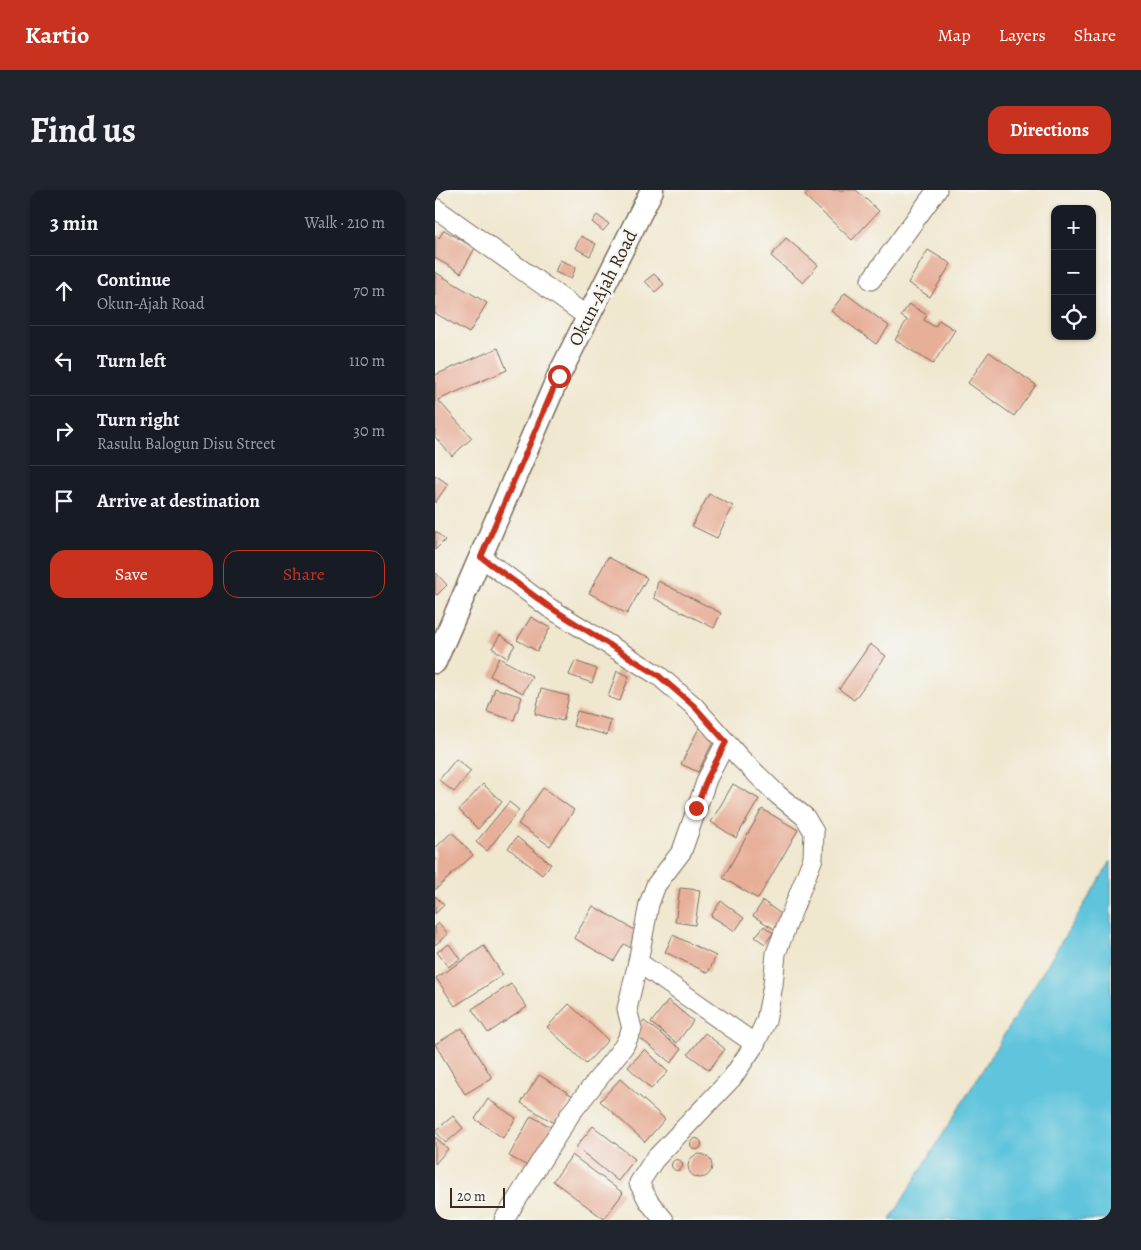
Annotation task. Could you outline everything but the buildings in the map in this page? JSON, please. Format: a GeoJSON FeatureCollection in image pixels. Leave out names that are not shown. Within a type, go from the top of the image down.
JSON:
{"type":"FeatureCollection","features":[{"type":"Feature","properties":{"kind":"street","name":"Okun-Ajah Road"},"geometry":{"type":"LineString","coordinates":[[435,662],[559,376],[652,190]]}},
{"type":"Feature","properties":{"kind":"street"},"geometry":{"type":"LineString","coordinates":[[871,280],[937,190]]}},
{"type":"Feature","properties":{"kind":"street"},"geometry":{"type":"LineString","coordinates":[[435,208],[588,317]]}},
{"type":"Feature","properties":{"kind":"street"},"geometry":{"type":"LineString","coordinates":[[481,557],[548,606],[659,676],[694,706],[740,758],[778,795],[805,817],[813,832],[813,858],[776,953],[773,984],[766,1021],[755,1044],[732,1078],[654,1160],[639,1183],[649,1202],[664,1220]]}},
{"type":"Feature","properties":{"kind":"street"},"geometry":{"type":"LineString","coordinates":[[504,1220],[571,1114],[624,1046],[632,1029],[627,1009],[649,904],[656,885],[681,850],[707,779],[726,742]]}},
{"type":"Feature","properties":{"kind":"street"},"geometry":{"type":"LineString","coordinates":[[638,962],[755,1044]]}},
{"type":"Feature","properties":{"kind":"water"},"geometry":{"type":"Polygon","coordinates":[[[1111,861],[1111,1220],[890,1220],[1111,861]]]}},
{"type":"Feature","properties":{"kind":"route"},"geometry":{"type":"LineString","coordinates":[[559,376],[481,557],[548,606],[659,676],[694,706],[726,742],[707,779],[696,808]]}}]}
